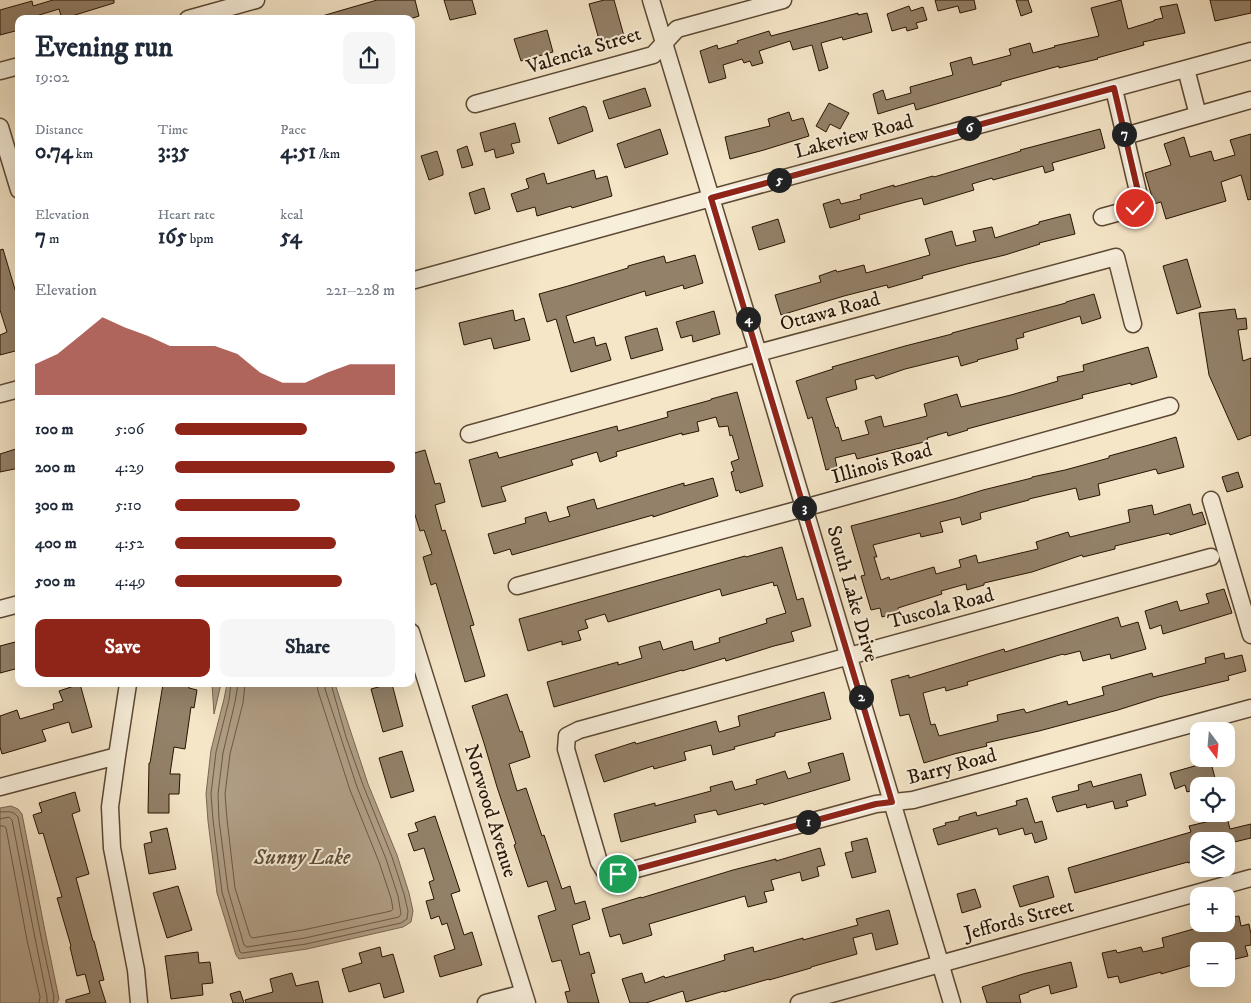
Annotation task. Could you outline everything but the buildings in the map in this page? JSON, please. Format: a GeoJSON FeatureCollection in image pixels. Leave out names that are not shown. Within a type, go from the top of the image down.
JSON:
{"type":"FeatureCollection","features":[{"type":"Feature","properties":{"kind":"street"},"geometry":{"type":"LineString","coordinates":[[202,15],[256,0]]}},
{"type":"Feature","properties":{"kind":"street","name":"South Lake Drive"},"geometry":{"type":"LineString","coordinates":[[651,0],[952,1003]]}},
{"type":"Feature","properties":{"kind":"street","name":"Valencia Street"},"geometry":{"type":"LineString","coordinates":[[475,104],[653,55],[677,29],[783,0]]}},
{"type":"Feature","properties":{"kind":"street","name":"Lakeview Road"},"geometry":{"type":"LineString","coordinates":[[415,280],[1251,51]]}},
{"type":"Feature","properties":{"kind":"street"},"geometry":{"type":"LineString","coordinates":[[0,71],[15,67]]}},
{"type":"Feature","properties":{"kind":"street"},"geometry":{"type":"LineString","coordinates":[[1186,69],[1198,116]]}},
{"type":"Feature","properties":{"kind":"street"},"geometry":{"type":"LineString","coordinates":[[1102,217],[1135,208],[1140,200],[1114,88]]}},
{"type":"Feature","properties":{"kind":"street"},"geometry":{"type":"LineString","coordinates":[[1125,136],[1251,100]]}},
{"type":"Feature","properties":{"kind":"street"},"geometry":{"type":"LineString","coordinates":[[0,127],[15,177]]}},
{"type":"Feature","properties":{"kind":"street","name":"Ottawa Road"},"geometry":{"type":"LineString","coordinates":[[469,434],[758,353],[1116,257],[1133,324]]}},
{"type":"Feature","properties":{"kind":"street"},"geometry":{"type":"LineString","coordinates":[[0,394],[15,390]]}},
{"type":"Feature","properties":{"kind":"street","name":"Illinois Road"},"geometry":{"type":"LineString","coordinates":[[517,586],[1170,406]]}},
{"type":"Feature","properties":{"kind":"street"},"geometry":{"type":"LineString","coordinates":[[1211,500],[1251,635]]}},
{"type":"Feature","properties":{"kind":"street","name":"Tuscola Road"},"geometry":{"type":"LineString","coordinates":[[606,872],[599,862],[566,749],[568,736],[579,730],[1211,557]]}},
{"type":"Feature","properties":{"kind":"street"},"geometry":{"type":"LineString","coordinates":[[0,609],[15,605]]}},
{"type":"Feature","properties":{"kind":"street","name":"Norwood Avenue"},"geometry":{"type":"LineString","coordinates":[[415,645],[526,998]]}},
{"type":"Feature","properties":{"kind":"street"},"geometry":{"type":"LineString","coordinates":[[128,687],[110,807],[112,848],[136,970],[139,1003]]}},
{"type":"Feature","properties":{"kind":"street","name":"Barry Road"},"geometry":{"type":"LineString","coordinates":[[606,872],[618,874],[876,804],[913,800],[1251,708]]}},
{"type":"Feature","properties":{"kind":"street"},"geometry":{"type":"LineString","coordinates":[[0,787],[117,756]]}},
{"type":"Feature","properties":{"kind":"street","name":"Jeffords Street"},"geometry":{"type":"LineString","coordinates":[[799,1003],[832,999],[940,964],[1251,878]]}},
{"type":"Feature","properties":{"kind":"street"},"geometry":{"type":"LineString","coordinates":[[486,1003],[526,998]]}},
{"type":"Feature","properties":{"kind":"water"},"geometry":{"type":"Polygon","coordinates":[[[212,687],[220,687],[214,714],[212,687]]]}},
{"type":"Feature","properties":{"kind":"water","name":"Sunny Lake"},"geometry":{"type":"Polygon","coordinates":[[[226,687],[336,687],[368,784],[397,855],[413,911],[411,922],[403,927],[307,949],[239,959],[236,955],[217,893],[206,794],[211,750],[226,687]]]}},
{"type":"Feature","properties":{"kind":"water"},"geometry":{"type":"Polygon","coordinates":[[[11,806],[18,809],[22,814],[59,999],[57,1003],[0,1003],[0,808],[11,806]]]}},
{"type":"Feature","properties":{"kind":"route"},"geometry":{"type":"LineString","coordinates":[[618,874],[876,804],[892,802],[711,198],[1114,88],[1140,200],[1135,208]]}}]}
